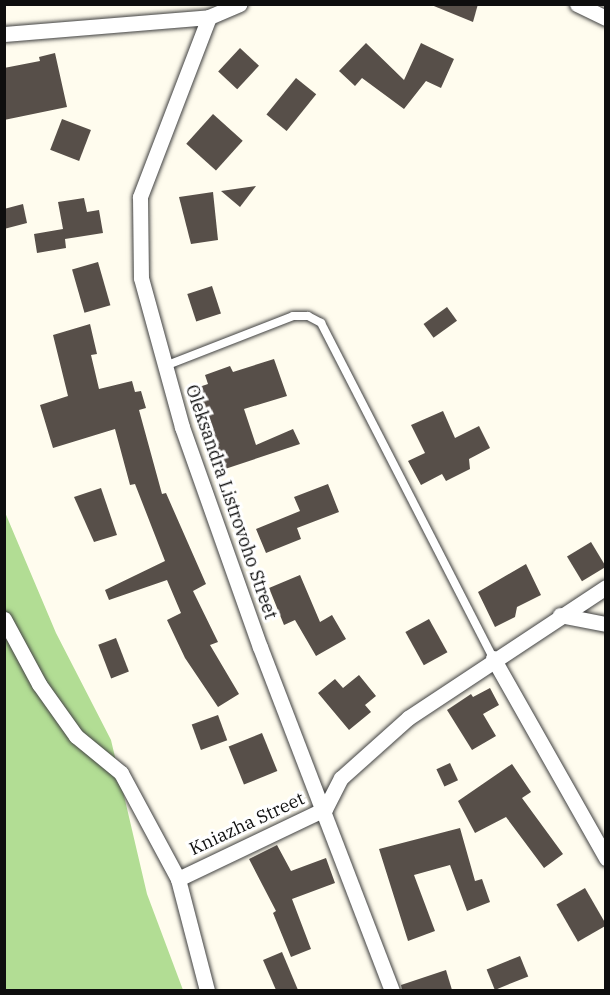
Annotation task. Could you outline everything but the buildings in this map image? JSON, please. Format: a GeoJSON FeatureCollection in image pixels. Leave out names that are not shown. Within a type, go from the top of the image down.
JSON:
{"type":"FeatureCollection","features":[{"type":"Feature","properties":{"kind":"street"},"geometry":{"type":"LineString","coordinates":[[4,34],[208,17],[239,4]]}},
{"type":"Feature","properties":{"kind":"street"},"geometry":{"type":"LineString","coordinates":[[577,4],[606,18]]}},
{"type":"Feature","properties":{"kind":"street","name":"Oleksandra Listrovoho Street"},"geometry":{"type":"LineString","coordinates":[[208,17],[140,197],[141,278],[182,428],[260,647],[325,809],[392,990]]}},
{"type":"Feature","properties":{"kind":"street","name":"Kniazha Street"},"geometry":{"type":"LineString","coordinates":[[4,619],[39,684],[76,736],[121,773],[178,879],[325,809],[341,778],[408,718],[493,658],[606,587]]}},
{"type":"Feature","properties":{"kind":"street"},"geometry":{"type":"LineString","coordinates":[[560,615],[606,624]]}},
{"type":"Feature","properties":{"kind":"street"},"geometry":{"type":"LineString","coordinates":[[493,658],[606,858]]}},
{"type":"Feature","properties":{"kind":"street"},"geometry":{"type":"LineString","coordinates":[[178,879],[207,990]]}},
{"type":"Feature","properties":{"kind":"lane"},"geometry":{"type":"LineString","coordinates":[[165,366],[293,316],[308,316],[321,323],[493,658]]}},
{"type":"Feature","properties":{"kind":"green space"},"geometry":{"type":"Polygon","coordinates":[[[4,510],[56,633],[111,740],[147,894],[183,990],[5,990],[4,510]]]}}]}
